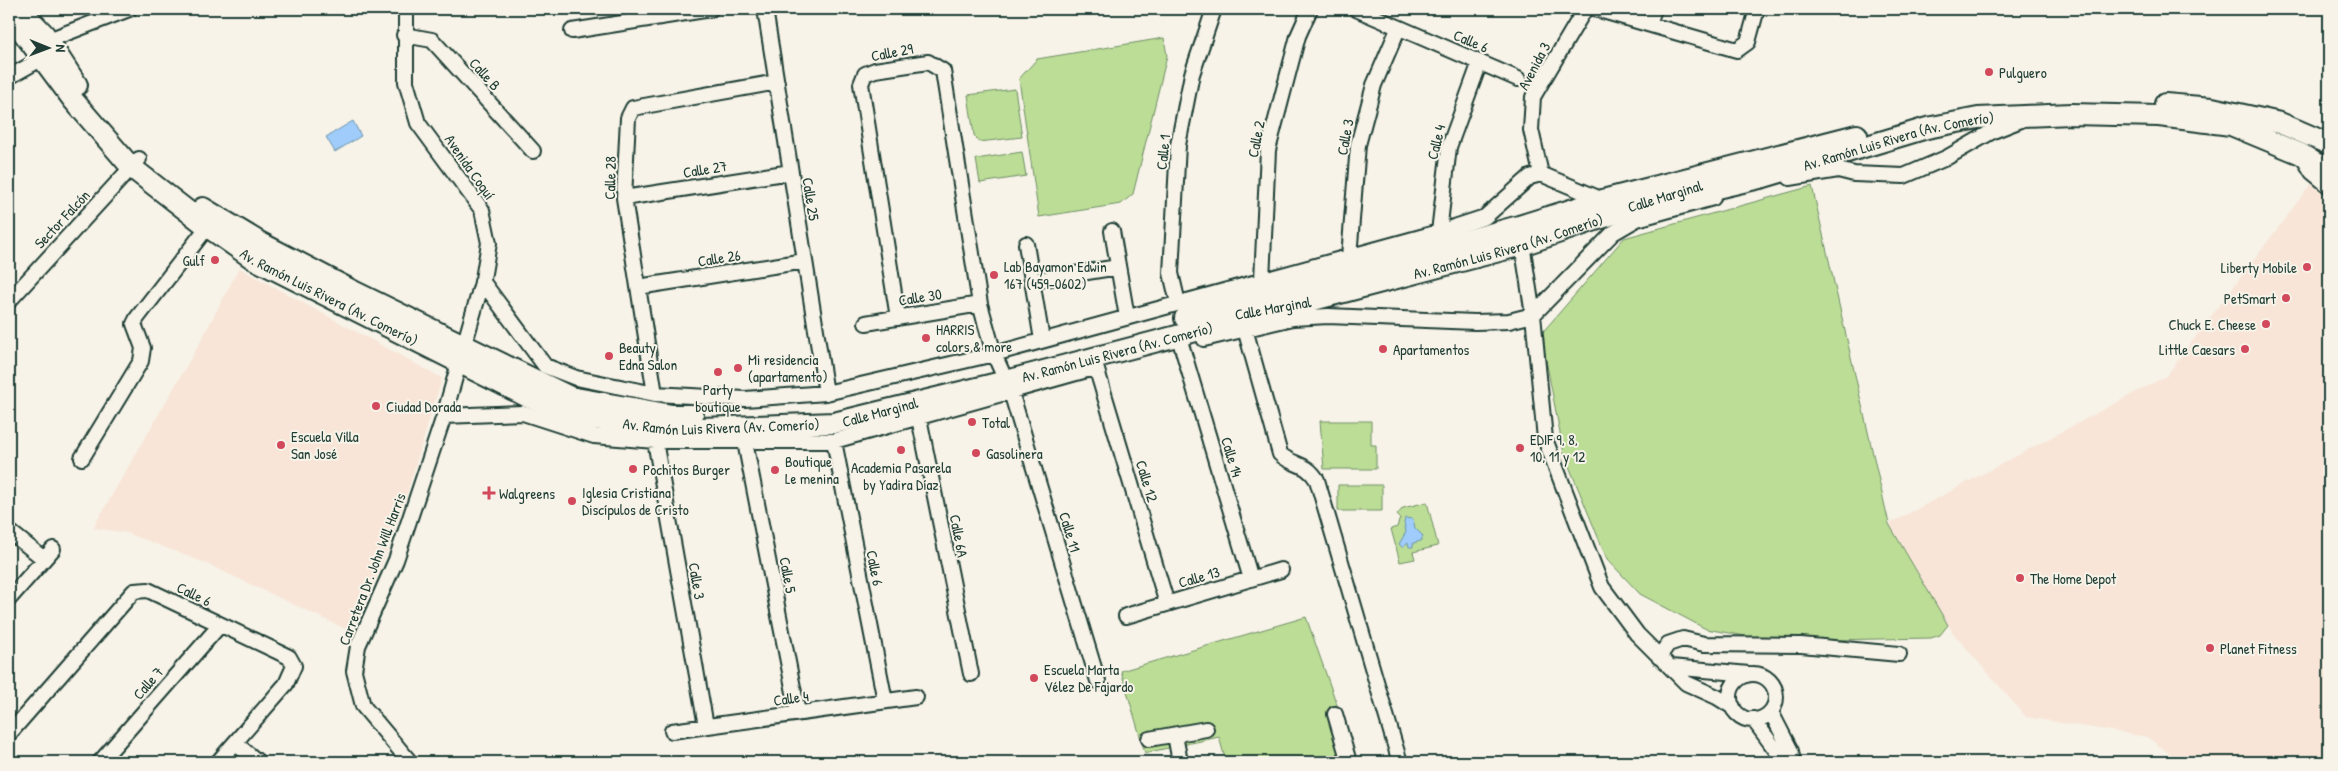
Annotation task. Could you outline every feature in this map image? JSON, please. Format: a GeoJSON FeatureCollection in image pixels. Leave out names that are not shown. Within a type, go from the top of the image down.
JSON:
{"type":"FeatureCollection","features":[{"type":"Feature","properties":{"kind":"highway","name":"Av. Ramón Luis Rivera (Av. Comerío)"},"geometry":{"type":"LineString","coordinates":[[20,9],[74,100],[135,163],[212,222],[252,258],[462,354],[526,396],[587,418],[673,429],[834,423],[1003,374],[1521,236],[1764,177],[1927,128],[1978,118],[2035,114],[2159,116],[2231,125],[2301,154],[2329,172]]}},
{"type":"Feature","properties":{"kind":"highway","name":"Av. Ramón Luis Rivera (Av. Comerío)"},"geometry":{"type":"LineString","coordinates":[[9,19],[45,49]]}},
{"type":"Feature","properties":{"kind":"highway","name":"Av. Ramón Luis Rivera (Av. Comerío)"},"geometry":{"type":"LineString","coordinates":[[1521,236],[1603,200],[1960,109],[2149,104],[2212,108],[2280,123],[2329,144]]}},
{"type":"Feature","properties":{"kind":"street"},"geometry":{"type":"LineString","coordinates":[[9,78],[45,49],[129,9]]}},
{"type":"Feature","properties":{"kind":"street","name":"Avenida Coquí"},"geometry":{"type":"LineString","coordinates":[[406,9],[404,35],[406,82],[418,124],[482,210],[489,243],[482,281],[462,354]]}},
{"type":"Feature","properties":{"kind":"street"},"geometry":{"type":"LineString","coordinates":[[572,31],[625,16],[711,9]]}},
{"type":"Feature","properties":{"kind":"street","name":"Calle 25"},"geometry":{"type":"LineString","coordinates":[[765,9],[826,393]]}},
{"type":"Feature","properties":{"kind":"street","name":"Calle 1"},"geometry":{"type":"LineString","coordinates":[[1178,303],[1172,273],[1178,145],[1192,74],[1214,9]]}},
{"type":"Feature","properties":{"kind":"street","name":"Calle 2"},"geometry":{"type":"LineString","coordinates":[[1262,280],[1268,150],[1298,36],[1310,9]]}},
{"type":"Feature","properties":{"kind":"street","name":"Calle 6"},"geometry":{"type":"LineString","coordinates":[[1356,9],[1518,80]]}},
{"type":"Feature","properties":{"kind":"street","name":"Avenida 3"},"geometry":{"type":"LineString","coordinates":[[1541,174],[1530,130],[1533,97],[1585,9]]}},
{"type":"Feature","properties":{"kind":"street"},"geometry":{"type":"LineString","coordinates":[[1596,9],[1737,50],[1748,42],[1757,9]]}},
{"type":"Feature","properties":{"kind":"street"},"geometry":{"type":"LineString","coordinates":[[1649,24],[1654,9]]}},
{"type":"Feature","properties":{"kind":"street","name":"Calle 3"},"geometry":{"type":"LineString","coordinates":[[1350,257],[1358,145],[1374,85],[1398,29]]}},
{"type":"Feature","properties":{"kind":"street","name":"Calle B"},"geometry":{"type":"LineString","coordinates":[[404,35],[432,40],[533,151]]}},
{"type":"Feature","properties":{"kind":"street","name":"Calle 29"},"geometry":{"type":"LineString","coordinates":[[898,318],[861,84],[865,74],[874,70],[928,62],[943,71],[980,304],[1003,374]]}},
{"type":"Feature","properties":{"kind":"street","name":"Calle 4"},"geometry":{"type":"LineString","coordinates":[[1439,232],[1449,147],[1480,62]]}},
{"type":"Feature","properties":{"kind":"street","name":"Calle 28"},"geometry":{"type":"LineString","coordinates":[[655,394],[624,198],[628,118],[633,108],[777,82]]}},
{"type":"Feature","properties":{"kind":"street","name":"Calle Marginal"},"geometry":{"type":"LineString","coordinates":[[482,281],[545,366],[576,378],[655,394],[745,399],[1096,367],[1181,344],[1292,318],[1328,316],[1475,322],[1509,321],[1533,315],[1613,233],[1637,219],[1800,175],[1838,170],[1854,174],[1904,176],[1946,158],[1993,132],[2035,114]]}},
{"type":"Feature","properties":{"kind":"street"},"geometry":{"type":"LineString","coordinates":[[2301,154],[2312,172],[2329,186]]}},
{"type":"Feature","properties":{"kind":"street","name":"Sector Falcón"},"geometry":{"type":"LineString","coordinates":[[9,301],[135,163]]}},
{"type":"Feature","properties":{"kind":"street","name":"Calle 27"},"geometry":{"type":"LineString","coordinates":[[624,198],[791,172]]}},
{"type":"Feature","properties":{"kind":"street"},"geometry":{"type":"LineString","coordinates":[[1541,174],[1603,200]]}},
{"type":"Feature","properties":{"kind":"street","name":"Calle Marginal"},"geometry":{"type":"LineString","coordinates":[[444,416],[523,414],[594,436],[655,441],[834,441],[919,418],[1003,374],[1042,340],[1350,257],[1485,217],[1530,177],[1541,174]]}},
{"type":"Feature","properties":{"kind":"street"},"geometry":{"type":"LineString","coordinates":[[82,458],[141,360],[142,348],[134,324],[137,318],[212,222]]}},
{"type":"Feature","properties":{"kind":"street"},"geometry":{"type":"LineString","coordinates":[[1112,231],[1127,317]]}},
{"type":"Feature","properties":{"kind":"street"},"geometry":{"type":"LineString","coordinates":[[1521,236],[1533,315],[1545,439],[1602,586],[1637,634],[1686,683],[1717,697],[1733,707]]}},
{"type":"Feature","properties":{"kind":"street"},"geometry":{"type":"LineString","coordinates":[[1026,244],[1042,340]]}},
{"type":"Feature","properties":{"kind":"street","name":"Calle 26"},"geometry":{"type":"LineString","coordinates":[[638,287],[805,261]]}},
{"type":"Feature","properties":{"kind":"street"},"geometry":{"type":"LineString","coordinates":[[1032,281],[1118,267]]}},
{"type":"Feature","properties":{"kind":"street","name":"Calle 30"},"geometry":{"type":"LineString","coordinates":[[866,323],[980,304]]}},
{"type":"Feature","properties":{"kind":"street"},"geometry":{"type":"LineString","coordinates":[[1245,329],[1280,454],[1308,468],[1317,480],[1398,759],[1395,762]]}},
{"type":"Feature","properties":{"kind":"street","name":"Calle 14"},"geometry":{"type":"LineString","coordinates":[[1181,344],[1251,579]]}},
{"type":"Feature","properties":{"kind":"street","name":"Carretera Dr. John Will Harris"},"geometry":{"type":"LineString","coordinates":[[410,762],[363,706],[354,671],[358,646],[396,560],[444,416],[462,354]]}},
{"type":"Feature","properties":{"kind":"street","name":"Calle 12"},"geometry":{"type":"LineString","coordinates":[[1096,367],[1167,604]]}},
{"type":"Feature","properties":{"kind":"street","name":"Calle 11"},"geometry":{"type":"LineString","coordinates":[[1003,374],[1098,681]]}},
{"type":"Feature","properties":{"kind":"street","name":"Calle 6A"},"geometry":{"type":"LineString","coordinates":[[919,418],[971,674]]}},
{"type":"Feature","properties":{"kind":"street","name":"Calle 3"},"geometry":{"type":"LineString","coordinates":[[655,441],[706,726]]}},
{"type":"Feature","properties":{"kind":"street","name":"Calle 6"},"geometry":{"type":"LineString","coordinates":[[834,441],[885,701]]}},
{"type":"Feature","properties":{"kind":"street","name":"Calle 5"},"geometry":{"type":"LineString","coordinates":[[745,442],[798,713]]}},
{"type":"Feature","properties":{"kind":"street"},"geometry":{"type":"LineString","coordinates":[[9,531],[49,554],[9,599]]}},
{"type":"Feature","properties":{"kind":"street","name":"Calle 13"},"geometry":{"type":"LineString","coordinates":[[1126,616],[1281,570]]}},
{"type":"Feature","properties":{"kind":"street","name":"Calle 6"},"geometry":{"type":"LineString","coordinates":[[9,734],[134,591],[148,590],[288,657],[294,666],[286,684],[218,762]]}},
{"type":"Feature","properties":{"kind":"street","name":"Calle 7"},"geometry":{"type":"LineString","coordinates":[[100,762],[220,625]]}},
{"type":"Feature","properties":{"kind":"street"},"geometry":{"type":"LineString","coordinates":[[1659,657],[1668,644],[1674,640],[1683,639],[1704,644],[1801,645],[1899,654]]}},
{"type":"Feature","properties":{"kind":"street"},"geometry":{"type":"LineString","coordinates":[[1672,667],[1759,674],[1767,678],[1773,685],[1776,703],[1771,712],[1764,718],[1753,720],[1738,715],[1730,700],[1734,684],[1740,677],[1749,674]]}},
{"type":"Feature","properties":{"kind":"street","name":"Calle 4"},"geometry":{"type":"LineString","coordinates":[[672,731],[916,697]]}},
{"type":"Feature","properties":{"kind":"street"},"geometry":{"type":"LineString","coordinates":[[1771,712],[1791,751],[1793,762]]}},
{"type":"Feature","properties":{"kind":"street"},"geometry":{"type":"LineString","coordinates":[[1335,714],[1349,762]]}},
{"type":"Feature","properties":{"kind":"street"},"geometry":{"type":"LineString","coordinates":[[1753,720],[1781,757],[1788,762]]}},
{"type":"Feature","properties":{"kind":"street"},"geometry":{"type":"LineString","coordinates":[[1150,739],[1206,729]]}},
{"type":"Feature","properties":{"kind":"street"},"geometry":{"type":"LineString","coordinates":[[1175,735],[1180,762]]}},
{"type":"Feature","properties":{"kind":"street"},"geometry":{"type":"LineString","coordinates":[[235,743],[258,762]]}},
{"type":"Feature","properties":{"kind":"shaded area"},"geometry":{"type":"Polygon","coordinates":[[[2311,184],[2329,196],[2329,762],[2181,762],[2147,737],[2026,717],[1953,633],[1889,524],[2166,376],[2311,184]]]}},
{"type":"Feature","properties":{"kind":"shaded area","name":"Escuela Villa San José"},"geometry":{"type":"Polygon","coordinates":[[[239,268],[442,378],[401,513],[378,574],[350,631],[205,563],[127,533],[93,528],[198,346],[239,268]]]}},
{"type":"Feature","properties":{"kind":"green space"},"geometry":{"type":"Polygon","coordinates":[[[1164,38],[1167,56],[1133,194],[1121,204],[1039,217],[1019,79],[1037,59],[1164,38]]]}},
{"type":"Feature","properties":{"kind":"green space"},"geometry":{"type":"Polygon","coordinates":[[[1015,89],[1022,137],[979,142],[974,135],[968,95],[1015,89]]]}},
{"type":"Feature","properties":{"kind":"green space"},"geometry":{"type":"Polygon","coordinates":[[[1022,152],[1026,176],[980,183],[976,159],[1022,152]]]}},
{"type":"Feature","properties":{"kind":"green space"},"geometry":{"type":"Polygon","coordinates":[[[1812,186],[1889,524],[1948,625],[1940,635],[1931,638],[1774,641],[1706,629],[1640,594],[1607,559],[1564,454],[1541,334],[1624,238],[1812,186]]]}},
{"type":"Feature","properties":{"kind":"green space"},"geometry":{"type":"Polygon","coordinates":[[[1320,421],[1371,421],[1371,445],[1376,445],[1376,469],[1324,469],[1320,421]]]}},
{"type":"Feature","properties":{"kind":"green space"},"geometry":{"type":"Polygon","coordinates":[[[1338,485],[1382,485],[1382,511],[1338,511],[1338,485]]]}},
{"type":"Feature","properties":{"kind":"green space"},"geometry":{"type":"Polygon","coordinates":[[[1427,502],[1438,546],[1413,552],[1415,559],[1400,562],[1391,529],[1397,527],[1400,518],[1397,515],[1403,508],[1427,502]]]}},
{"type":"Feature","properties":{"kind":"green space"},"geometry":{"type":"Polygon","coordinates":[[[1306,617],[1357,762],[1226,762],[1219,737],[1145,753],[1121,671],[1306,617]]]}},
{"type":"Feature","properties":{"kind":"water"},"geometry":{"type":"Polygon","coordinates":[[[353,121],[361,136],[335,152],[326,137],[353,121]]]}},
{"type":"Feature","properties":{"kind":"water"},"geometry":{"type":"Polygon","coordinates":[[[1405,518],[1413,519],[1415,528],[1423,536],[1421,541],[1413,543],[1413,547],[1409,547],[1408,543],[1403,548],[1399,544],[1406,532],[1405,518]]]}},
{"type":"Feature","properties":{"kind":"place","name":"Pulguero"},"geometry":{"type":"Point","coordinates":[1989,72]}},
{"type":"Feature","properties":{"kind":"place","name":"Gulf"},"geometry":{"type":"Point","coordinates":[215,260]}},
{"type":"Feature","properties":{"kind":"place","name":"Liberty Mobile"},"geometry":{"type":"Point","coordinates":[2307,267]}},
{"type":"Feature","properties":{"kind":"place","name":"Lab Bayamon Edwin 167 (459-0602)"},"geometry":{"type":"Point","coordinates":[994,275]}},
{"type":"Feature","properties":{"kind":"place","name":"PetSmart"},"geometry":{"type":"Point","coordinates":[2286,298]}},
{"type":"Feature","properties":{"kind":"place","name":"Chuck E. Cheese"},"geometry":{"type":"Point","coordinates":[2266,324]}},
{"type":"Feature","properties":{"kind":"place","name":"HARRIS colors & more"},"geometry":{"type":"Point","coordinates":[926,338]}},
{"type":"Feature","properties":{"kind":"place","name":"Apartamentos"},"geometry":{"type":"Point","coordinates":[1383,349]}},
{"type":"Feature","properties":{"kind":"place","name":"Little Caesars"},"geometry":{"type":"Point","coordinates":[2245,349]}},
{"type":"Feature","properties":{"kind":"place","name":"Beauty Edna Salon"},"geometry":{"type":"Point","coordinates":[609,356]}},
{"type":"Feature","properties":{"kind":"place","name":"Mi residencia (apartamento)"},"geometry":{"type":"Point","coordinates":[738,368]}},
{"type":"Feature","properties":{"kind":"place","name":"Party boutique"},"geometry":{"type":"Point","coordinates":[718,372]}},
{"type":"Feature","properties":{"kind":"place","name":"Ciudad Dorada"},"geometry":{"type":"Point","coordinates":[376,406]}},
{"type":"Feature","properties":{"kind":"place","name":"Total"},"geometry":{"type":"Point","coordinates":[972,422]}},
{"type":"Feature","properties":{"kind":"place","name":"Escuela Villa San José"},"geometry":{"type":"Point","coordinates":[281,445]}},
{"type":"Feature","properties":{"kind":"place","name":"EDIF 9, 8, 10, 11 y 12"},"geometry":{"type":"Point","coordinates":[1520,448]}},
{"type":"Feature","properties":{"kind":"place","name":"Academia Pasarela by Yadira Díaz"},"geometry":{"type":"Point","coordinates":[901,450]}},
{"type":"Feature","properties":{"kind":"place","name":"Gasolinera"},"geometry":{"type":"Point","coordinates":[976,453]}},
{"type":"Feature","properties":{"kind":"place","name":"Pochitos Burger"},"geometry":{"type":"Point","coordinates":[633,469]}},
{"type":"Feature","properties":{"kind":"place","name":"Boutique Le menina"},"geometry":{"type":"Point","coordinates":[775,470]}},
{"type":"Feature","properties":{"kind":"place","name":"Walgreens"},"geometry":{"type":"Point","coordinates":[489,493]}},
{"type":"Feature","properties":{"kind":"place","name":"Iglesia Cristiana Discípulos de Cristo"},"geometry":{"type":"Point","coordinates":[572,501]}},
{"type":"Feature","properties":{"kind":"place","name":"The Home Depot"},"geometry":{"type":"Point","coordinates":[2020,578]}},
{"type":"Feature","properties":{"kind":"place","name":"Planet Fitness"},"geometry":{"type":"Point","coordinates":[2210,648]}},
{"type":"Feature","properties":{"kind":"place","name":"Escuela Marta Vélez De Fajardo"},"geometry":{"type":"Point","coordinates":[1034,678]}}]}
